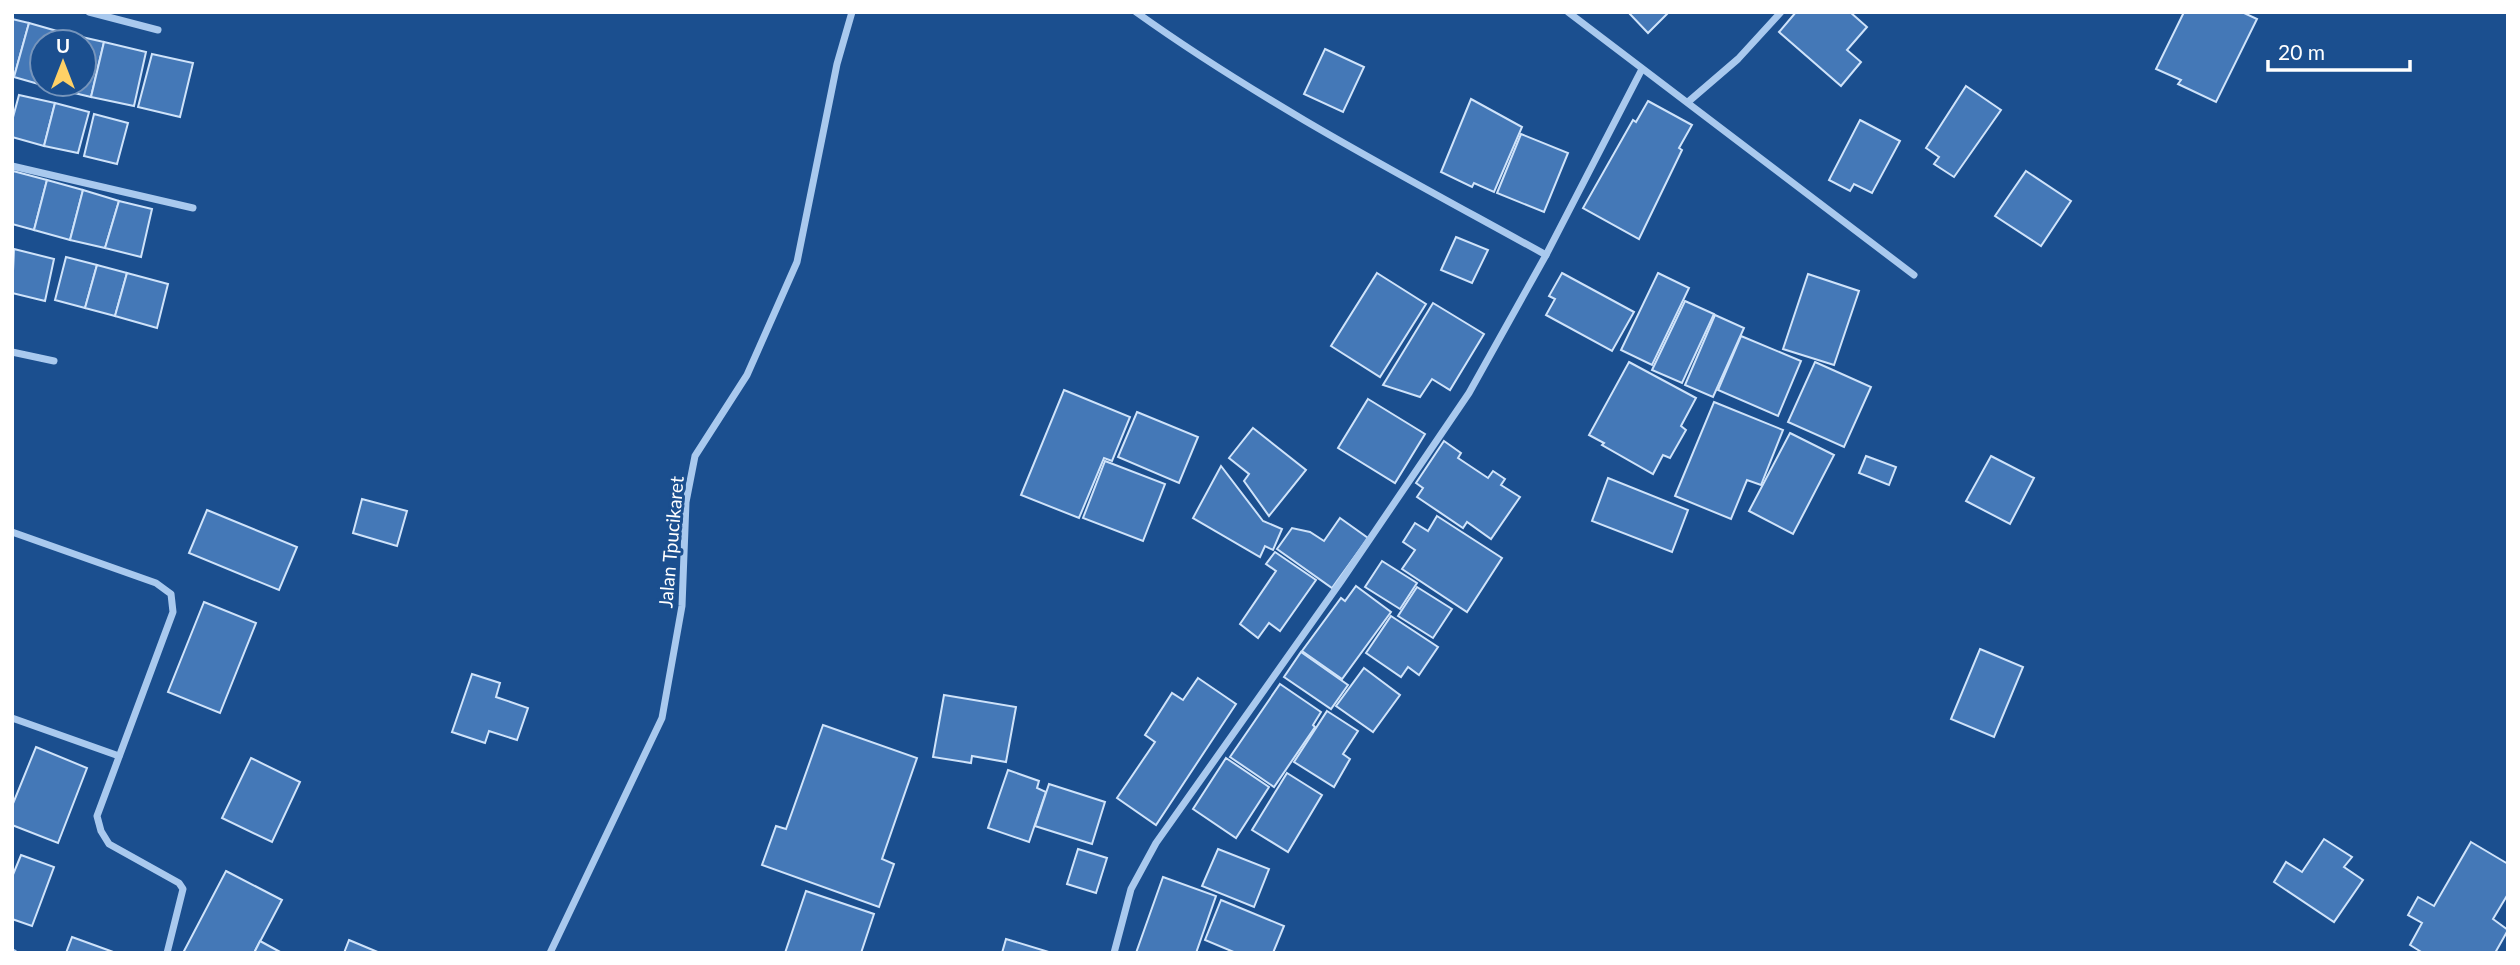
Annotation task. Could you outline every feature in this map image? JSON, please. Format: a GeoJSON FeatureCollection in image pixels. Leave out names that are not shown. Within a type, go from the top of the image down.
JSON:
{"type":"FeatureCollection","features":[{"type":"Feature","properties":{"kind":"street"},"geometry":{"type":"LineString","coordinates":[[89,12],[158,30]]}},
{"type":"Feature","properties":{"kind":"street","name":"Jalan Tpucikaret"},"geometry":{"type":"LineString","coordinates":[[550,953],[662,718],[682,606],[686,502],[695,456],[747,375],[797,262],[837,64],[852,12]]}},
{"type":"Feature","properties":{"kind":"street"},"geometry":{"type":"LineString","coordinates":[[1136,12],[1196,55],[1327,135],[1546,255]]}},
{"type":"Feature","properties":{"kind":"street"},"geometry":{"type":"LineString","coordinates":[[1568,12],[1914,275]]}},
{"type":"Feature","properties":{"kind":"street"},"geometry":{"type":"LineString","coordinates":[[1688,102],[1738,58],[1781,12]]}},
{"type":"Feature","properties":{"kind":"street"},"geometry":{"type":"LineString","coordinates":[[1114,953],[1131,889],[1156,843],[1342,580],[1469,393],[1546,255],[1642,69]]}},
{"type":"Feature","properties":{"kind":"street"},"geometry":{"type":"LineString","coordinates":[[12,166],[193,208]]}},
{"type":"Feature","properties":{"kind":"street"},"geometry":{"type":"LineString","coordinates":[[12,352],[54,361]]}},
{"type":"Feature","properties":{"kind":"street"},"geometry":{"type":"LineString","coordinates":[[12,532],[156,583],[171,594],[173,612],[97,816],[101,831],[109,844],[179,883],[183,889],[167,953]]}},
{"type":"Feature","properties":{"kind":"street"},"geometry":{"type":"LineString","coordinates":[[12,718],[119,756]]}},
{"type":"Feature","properties":{"kind":"building"},"geometry":{"type":"Polygon","coordinates":[[[1628,12],[1669,12],[1648,33],[1628,12]]]}},
{"type":"Feature","properties":{"kind":"building"},"geometry":{"type":"Polygon","coordinates":[[[1796,12],[1850,12],[1867,27],[1847,50],[1861,62],[1841,86],[1779,32],[1796,12]]]}},
{"type":"Feature","properties":{"kind":"building"},"geometry":{"type":"Polygon","coordinates":[[[2184,12],[2242,12],[2257,19],[2216,102],[2178,84],[2181,80],[2156,69],[2184,12]]]}},
{"type":"Feature","properties":{"kind":"building"},"geometry":{"type":"Polygon","coordinates":[[[12,19],[29,23],[14,77],[12,77],[12,19]]]}},
{"type":"Feature","properties":{"kind":"building"},"geometry":{"type":"Polygon","coordinates":[[[29,23],[46,28],[28,28],[28,81],[14,77],[29,23]]]}},
{"type":"Feature","properties":{"kind":"building"},"geometry":{"type":"Polygon","coordinates":[[[98,41],[104,42],[98,67],[98,41]]]}},
{"type":"Feature","properties":{"kind":"building"},"geometry":{"type":"Polygon","coordinates":[[[104,42],[146,52],[134,106],[96,98],[98,98],[98,67],[104,42]]]}},
{"type":"Feature","properties":{"kind":"building"},"geometry":{"type":"Polygon","coordinates":[[[1325,49],[1364,67],[1343,112],[1304,94],[1325,49]]]}},
{"type":"Feature","properties":{"kind":"building"},"geometry":{"type":"Polygon","coordinates":[[[152,54],[193,63],[180,117],[138,107],[152,54]]]}},
{"type":"Feature","properties":{"kind":"building"},"geometry":{"type":"Polygon","coordinates":[[[1966,86],[2001,110],[1954,177],[1934,164],[1939,157],[1926,148],[1966,86]]]}},
{"type":"Feature","properties":{"kind":"building"},"geometry":{"type":"Polygon","coordinates":[[[19,95],[55,103],[44,146],[12,137],[12,121],[19,95]]]}},
{"type":"Feature","properties":{"kind":"building"},"geometry":{"type":"Polygon","coordinates":[[[1471,99],[1522,127],[1494,192],[1474,183],[1472,187],[1441,172],[1471,99]]]}},
{"type":"Feature","properties":{"kind":"building"},"geometry":{"type":"Polygon","coordinates":[[[1648,101],[1692,125],[1639,239],[1583,208],[1633,120],[1636,122],[1648,101]]]}},
{"type":"Feature","properties":{"kind":"building"},"geometry":{"type":"Polygon","coordinates":[[[55,103],[89,112],[78,153],[44,146],[55,103]]]}},
{"type":"Feature","properties":{"kind":"building"},"geometry":{"type":"Polygon","coordinates":[[[94,114],[128,123],[117,164],[84,156],[94,114]]]}},
{"type":"Feature","properties":{"kind":"building"},"geometry":{"type":"Polygon","coordinates":[[[1860,120],[1900,141],[1872,193],[1854,184],[1850,191],[1829,180],[1860,120]]]}},
{"type":"Feature","properties":{"kind":"building"},"geometry":{"type":"Polygon","coordinates":[[[1521,134],[1568,153],[1544,212],[1497,193],[1521,134]]]}},
{"type":"Feature","properties":{"kind":"building"},"geometry":{"type":"Polygon","coordinates":[[[13,171],[47,180],[34,230],[12,224],[13,171]]]}},
{"type":"Feature","properties":{"kind":"building"},"geometry":{"type":"Polygon","coordinates":[[[2026,171],[2071,201],[2041,246],[1995,216],[2026,171]]]}},
{"type":"Feature","properties":{"kind":"building"},"geometry":{"type":"Polygon","coordinates":[[[47,180],[83,190],[70,240],[34,230],[47,180]]]}},
{"type":"Feature","properties":{"kind":"building"},"geometry":{"type":"Polygon","coordinates":[[[83,190],[119,201],[105,248],[70,240],[83,190]]]}},
{"type":"Feature","properties":{"kind":"building"},"geometry":{"type":"Polygon","coordinates":[[[119,201],[152,209],[141,257],[105,248],[119,201]]]}},
{"type":"Feature","properties":{"kind":"building"},"geometry":{"type":"Polygon","coordinates":[[[1456,237],[1488,250],[1472,283],[1441,270],[1456,237]]]}},
{"type":"Feature","properties":{"kind":"building"},"geometry":{"type":"Polygon","coordinates":[[[14,249],[54,259],[45,301],[12,293],[14,249]]]}},
{"type":"Feature","properties":{"kind":"building"},"geometry":{"type":"Polygon","coordinates":[[[66,257],[97,265],[85,308],[55,300],[66,257]]]}},
{"type":"Feature","properties":{"kind":"building"},"geometry":{"type":"Polygon","coordinates":[[[97,265],[127,273],[115,316],[85,308],[97,265]]]}},
{"type":"Feature","properties":{"kind":"building"},"geometry":{"type":"Polygon","coordinates":[[[127,273],[168,284],[157,328],[115,316],[127,273]]]}},
{"type":"Feature","properties":{"kind":"building"},"geometry":{"type":"Polygon","coordinates":[[[1377,273],[1426,304],[1380,377],[1331,346],[1377,273]]]}},
{"type":"Feature","properties":{"kind":"building"},"geometry":{"type":"Polygon","coordinates":[[[1562,273],[1634,312],[1612,351],[1546,315],[1555,299],[1549,296],[1562,273]]]}},
{"type":"Feature","properties":{"kind":"building"},"geometry":{"type":"Polygon","coordinates":[[[1658,273],[1689,288],[1652,365],[1621,350],[1658,273]]]}},
{"type":"Feature","properties":{"kind":"building"},"geometry":{"type":"Polygon","coordinates":[[[1808,274],[1859,291],[1834,365],[1783,349],[1808,274]]]}},
{"type":"Feature","properties":{"kind":"building"},"geometry":{"type":"Polygon","coordinates":[[[1685,301],[1714,314],[1682,383],[1652,370],[1685,301]]]}},
{"type":"Feature","properties":{"kind":"building"},"geometry":{"type":"Polygon","coordinates":[[[1433,303],[1484,334],[1450,390],[1432,379],[1420,397],[1383,385],[1433,303]]]}},
{"type":"Feature","properties":{"kind":"building"},"geometry":{"type":"Polygon","coordinates":[[[1715,315],[1744,328],[1713,397],[1685,385],[1715,315]]]}},
{"type":"Feature","properties":{"kind":"building"},"geometry":{"type":"Polygon","coordinates":[[[1741,336],[1801,361],[1778,416],[1718,390],[1741,336]]]}},
{"type":"Feature","properties":{"kind":"building"},"geometry":{"type":"Polygon","coordinates":[[[1629,362],[1696,398],[1681,426],[1686,430],[1670,458],[1663,455],[1653,474],[1589,435],[1629,362]]]}},
{"type":"Feature","properties":{"kind":"building"},"geometry":{"type":"Polygon","coordinates":[[[1815,362],[1871,387],[1844,447],[1788,422],[1815,362]]]}},
{"type":"Feature","properties":{"kind":"building"},"geometry":{"type":"Polygon","coordinates":[[[1064,390],[1130,417],[1112,461],[1104,458],[1079,518],[1021,495],[1064,390]]]}},
{"type":"Feature","properties":{"kind":"building"},"geometry":{"type":"Polygon","coordinates":[[[1368,399],[1425,434],[1395,483],[1338,448],[1368,399]]]}},
{"type":"Feature","properties":{"kind":"building"},"geometry":{"type":"Polygon","coordinates":[[[1714,402],[1783,430],[1761,485],[1747,480],[1731,519],[1675,496],[1714,402]]]}},
{"type":"Feature","properties":{"kind":"building"},"geometry":{"type":"Polygon","coordinates":[[[1137,412],[1198,437],[1179,483],[1118,457],[1137,412]]]}},
{"type":"Feature","properties":{"kind":"building"},"geometry":{"type":"Polygon","coordinates":[[[1253,428],[1306,470],[1269,516],[1244,481],[1249,474],[1229,458],[1253,428]]]}},
{"type":"Feature","properties":{"kind":"building"},"geometry":{"type":"Polygon","coordinates":[[[1790,433],[1834,455],[1793,534],[1749,511],[1790,433]]]}},
{"type":"Feature","properties":{"kind":"building"},"geometry":{"type":"Polygon","coordinates":[[[1444,441],[1461,453],[1458,458],[1488,478],[1493,471],[1505,479],[1501,485],[1520,497],[1491,539],[1467,522],[1463,528],[1417,497],[1423,488],[1416,483],[1444,441]]]}},
{"type":"Feature","properties":{"kind":"building"},"geometry":{"type":"Polygon","coordinates":[[[1866,456],[1896,467],[1889,485],[1859,473],[1866,456]]]}},
{"type":"Feature","properties":{"kind":"building"},"geometry":{"type":"Polygon","coordinates":[[[1991,456],[2034,478],[2010,524],[1966,501],[1991,456]]]}},
{"type":"Feature","properties":{"kind":"building"},"geometry":{"type":"Polygon","coordinates":[[[1105,461],[1165,484],[1143,541],[1083,518],[1105,461]]]}},
{"type":"Feature","properties":{"kind":"building"},"geometry":{"type":"Polygon","coordinates":[[[1221,466],[1263,521],[1282,529],[1273,550],[1265,546],[1260,557],[1193,518],[1221,466]]]}},
{"type":"Feature","properties":{"kind":"building"},"geometry":{"type":"Polygon","coordinates":[[[1608,478],[1688,510],[1672,552],[1592,521],[1608,478]]]}},
{"type":"Feature","properties":{"kind":"building"},"geometry":{"type":"Polygon","coordinates":[[[362,499],[407,511],[397,546],[353,533],[362,499]]]}},
{"type":"Feature","properties":{"kind":"building"},"geometry":{"type":"Polygon","coordinates":[[[207,510],[297,547],[279,590],[189,553],[207,510]]]}},
{"type":"Feature","properties":{"kind":"building"},"geometry":{"type":"Polygon","coordinates":[[[1437,516],[1502,558],[1467,612],[1402,569],[1415,550],[1403,542],[1415,523],[1428,531],[1437,516]]]}},
{"type":"Feature","properties":{"kind":"building"},"geometry":{"type":"Polygon","coordinates":[[[1340,518],[1368,538],[1332,588],[1277,549],[1292,528],[1310,532],[1324,541],[1340,518]]]}},
{"type":"Feature","properties":{"kind":"building"},"geometry":{"type":"Polygon","coordinates":[[[1275,552],[1316,580],[1280,631],[1269,623],[1258,638],[1240,624],[1276,571],[1266,564],[1275,552]]]}},
{"type":"Feature","properties":{"kind":"building"},"geometry":{"type":"Polygon","coordinates":[[[1382,561],[1417,583],[1400,609],[1365,587],[1382,561]]]}},
{"type":"Feature","properties":{"kind":"building"},"geometry":{"type":"Polygon","coordinates":[[[1356,586],[1391,612],[1342,679],[1302,651],[1341,598],[1345,601],[1356,586]]]}},
{"type":"Feature","properties":{"kind":"building"},"geometry":{"type":"Polygon","coordinates":[[[1417,587],[1452,609],[1433,638],[1398,616],[1417,587]]]}},
{"type":"Feature","properties":{"kind":"building"},"geometry":{"type":"Polygon","coordinates":[[[204,602],[256,623],[220,713],[168,692],[204,602]]]}},
{"type":"Feature","properties":{"kind":"building"},"geometry":{"type":"Polygon","coordinates":[[[1391,616],[1438,647],[1419,675],[1408,667],[1401,677],[1366,653],[1391,616]]]}},
{"type":"Feature","properties":{"kind":"building"},"geometry":{"type":"Polygon","coordinates":[[[1980,649],[2023,667],[1994,737],[1951,719],[1980,649]]]}},
{"type":"Feature","properties":{"kind":"building"},"geometry":{"type":"Polygon","coordinates":[[[1301,652],[1348,685],[1331,709],[1284,677],[1301,652]]]}},
{"type":"Feature","properties":{"kind":"building"},"geometry":{"type":"Polygon","coordinates":[[[1364,668],[1400,695],[1373,732],[1336,706],[1364,668]]]}},
{"type":"Feature","properties":{"kind":"building"},"geometry":{"type":"Polygon","coordinates":[[[472,674],[500,683],[496,697],[528,708],[517,740],[489,731],[485,743],[452,732],[472,674]]]}},
{"type":"Feature","properties":{"kind":"building"},"geometry":{"type":"Polygon","coordinates":[[[1198,678],[1236,704],[1156,825],[1117,798],[1155,742],[1145,735],[1172,693],[1183,700],[1198,678]]]}},
{"type":"Feature","properties":{"kind":"building"},"geometry":{"type":"Polygon","coordinates":[[[1280,684],[1321,712],[1313,725],[1315,727],[1274,787],[1230,757],[1280,684]]]}},
{"type":"Feature","properties":{"kind":"building"},"geometry":{"type":"Polygon","coordinates":[[[944,695],[1016,707],[1006,762],[972,756],[971,763],[933,757],[944,695]]]}},
{"type":"Feature","properties":{"kind":"building"},"geometry":{"type":"Polygon","coordinates":[[[1327,711],[1358,731],[1343,754],[1350,759],[1334,787],[1294,762],[1327,711]]]}},
{"type":"Feature","properties":{"kind":"building"},"geometry":{"type":"Polygon","coordinates":[[[823,725],[917,758],[882,859],[894,864],[879,907],[762,865],[776,826],[786,829],[823,725]]]}},
{"type":"Feature","properties":{"kind":"building"},"geometry":{"type":"Polygon","coordinates":[[[36,747],[87,768],[58,843],[12,825],[12,806],[36,747]]]}},
{"type":"Feature","properties":{"kind":"building"},"geometry":{"type":"Polygon","coordinates":[[[251,758],[300,782],[272,842],[222,818],[251,758]]]}},
{"type":"Feature","properties":{"kind":"building"},"geometry":{"type":"Polygon","coordinates":[[[1226,758],[1269,787],[1236,838],[1193,809],[1226,758]]]}},
{"type":"Feature","properties":{"kind":"building"},"geometry":{"type":"Polygon","coordinates":[[[1008,770],[1039,781],[1037,788],[1046,792],[1029,842],[988,828],[1008,770]]]}},
{"type":"Feature","properties":{"kind":"building"},"geometry":{"type":"Polygon","coordinates":[[[1287,773],[1322,795],[1288,852],[1252,830],[1287,773]]]}},
{"type":"Feature","properties":{"kind":"building"},"geometry":{"type":"Polygon","coordinates":[[[1049,784],[1105,802],[1092,844],[1035,826],[1049,784]]]}},
{"type":"Feature","properties":{"kind":"building"},"geometry":{"type":"Polygon","coordinates":[[[2324,839],[2352,857],[2344,867],[2363,880],[2334,922],[2274,882],[2286,862],[2302,872],[2324,839]]]}},
{"type":"Feature","properties":{"kind":"building"},"geometry":{"type":"Polygon","coordinates":[[[2471,842],[2508,864],[2508,894],[2493,919],[2508,930],[2495,953],[2423,953],[2410,945],[2422,923],[2408,915],[2418,897],[2434,906],[2471,842]]]}},
{"type":"Feature","properties":{"kind":"building"},"geometry":{"type":"Polygon","coordinates":[[[1078,849],[1107,858],[1096,893],[1067,884],[1078,849]]]}},
{"type":"Feature","properties":{"kind":"building"},"geometry":{"type":"Polygon","coordinates":[[[1218,849],[1269,869],[1254,907],[1202,886],[1218,849]]]}},
{"type":"Feature","properties":{"kind":"building"},"geometry":{"type":"Polygon","coordinates":[[[21,855],[54,867],[32,926],[12,919],[12,877],[21,855]]]}},
{"type":"Feature","properties":{"kind":"building"},"geometry":{"type":"Polygon","coordinates":[[[226,871],[282,900],[254,953],[183,953],[226,871]]]}},
{"type":"Feature","properties":{"kind":"building"},"geometry":{"type":"Polygon","coordinates":[[[1163,877],[1216,896],[1196,953],[1136,953],[1163,877]]]}},
{"type":"Feature","properties":{"kind":"building"},"geometry":{"type":"Polygon","coordinates":[[[806,891],[874,914],[861,953],[785,953],[806,891]]]}},
{"type":"Feature","properties":{"kind":"building"},"geometry":{"type":"Polygon","coordinates":[[[1221,900],[1284,926],[1273,953],[1236,953],[1205,940],[1221,900]]]}},
{"type":"Feature","properties":{"kind":"building"},"geometry":{"type":"Polygon","coordinates":[[[72,937],[116,953],[66,953],[72,937]]]}},
{"type":"Feature","properties":{"kind":"building"},"geometry":{"type":"Polygon","coordinates":[[[1006,939],[1052,953],[1002,953],[1006,939]]]}},
{"type":"Feature","properties":{"kind":"building"},"geometry":{"type":"Polygon","coordinates":[[[349,940],[380,953],[344,953],[349,940]]]}},
{"type":"Feature","properties":{"kind":"building"},"geometry":{"type":"Polygon","coordinates":[[[260,941],[282,953],[254,953],[260,941]]]}}]}
